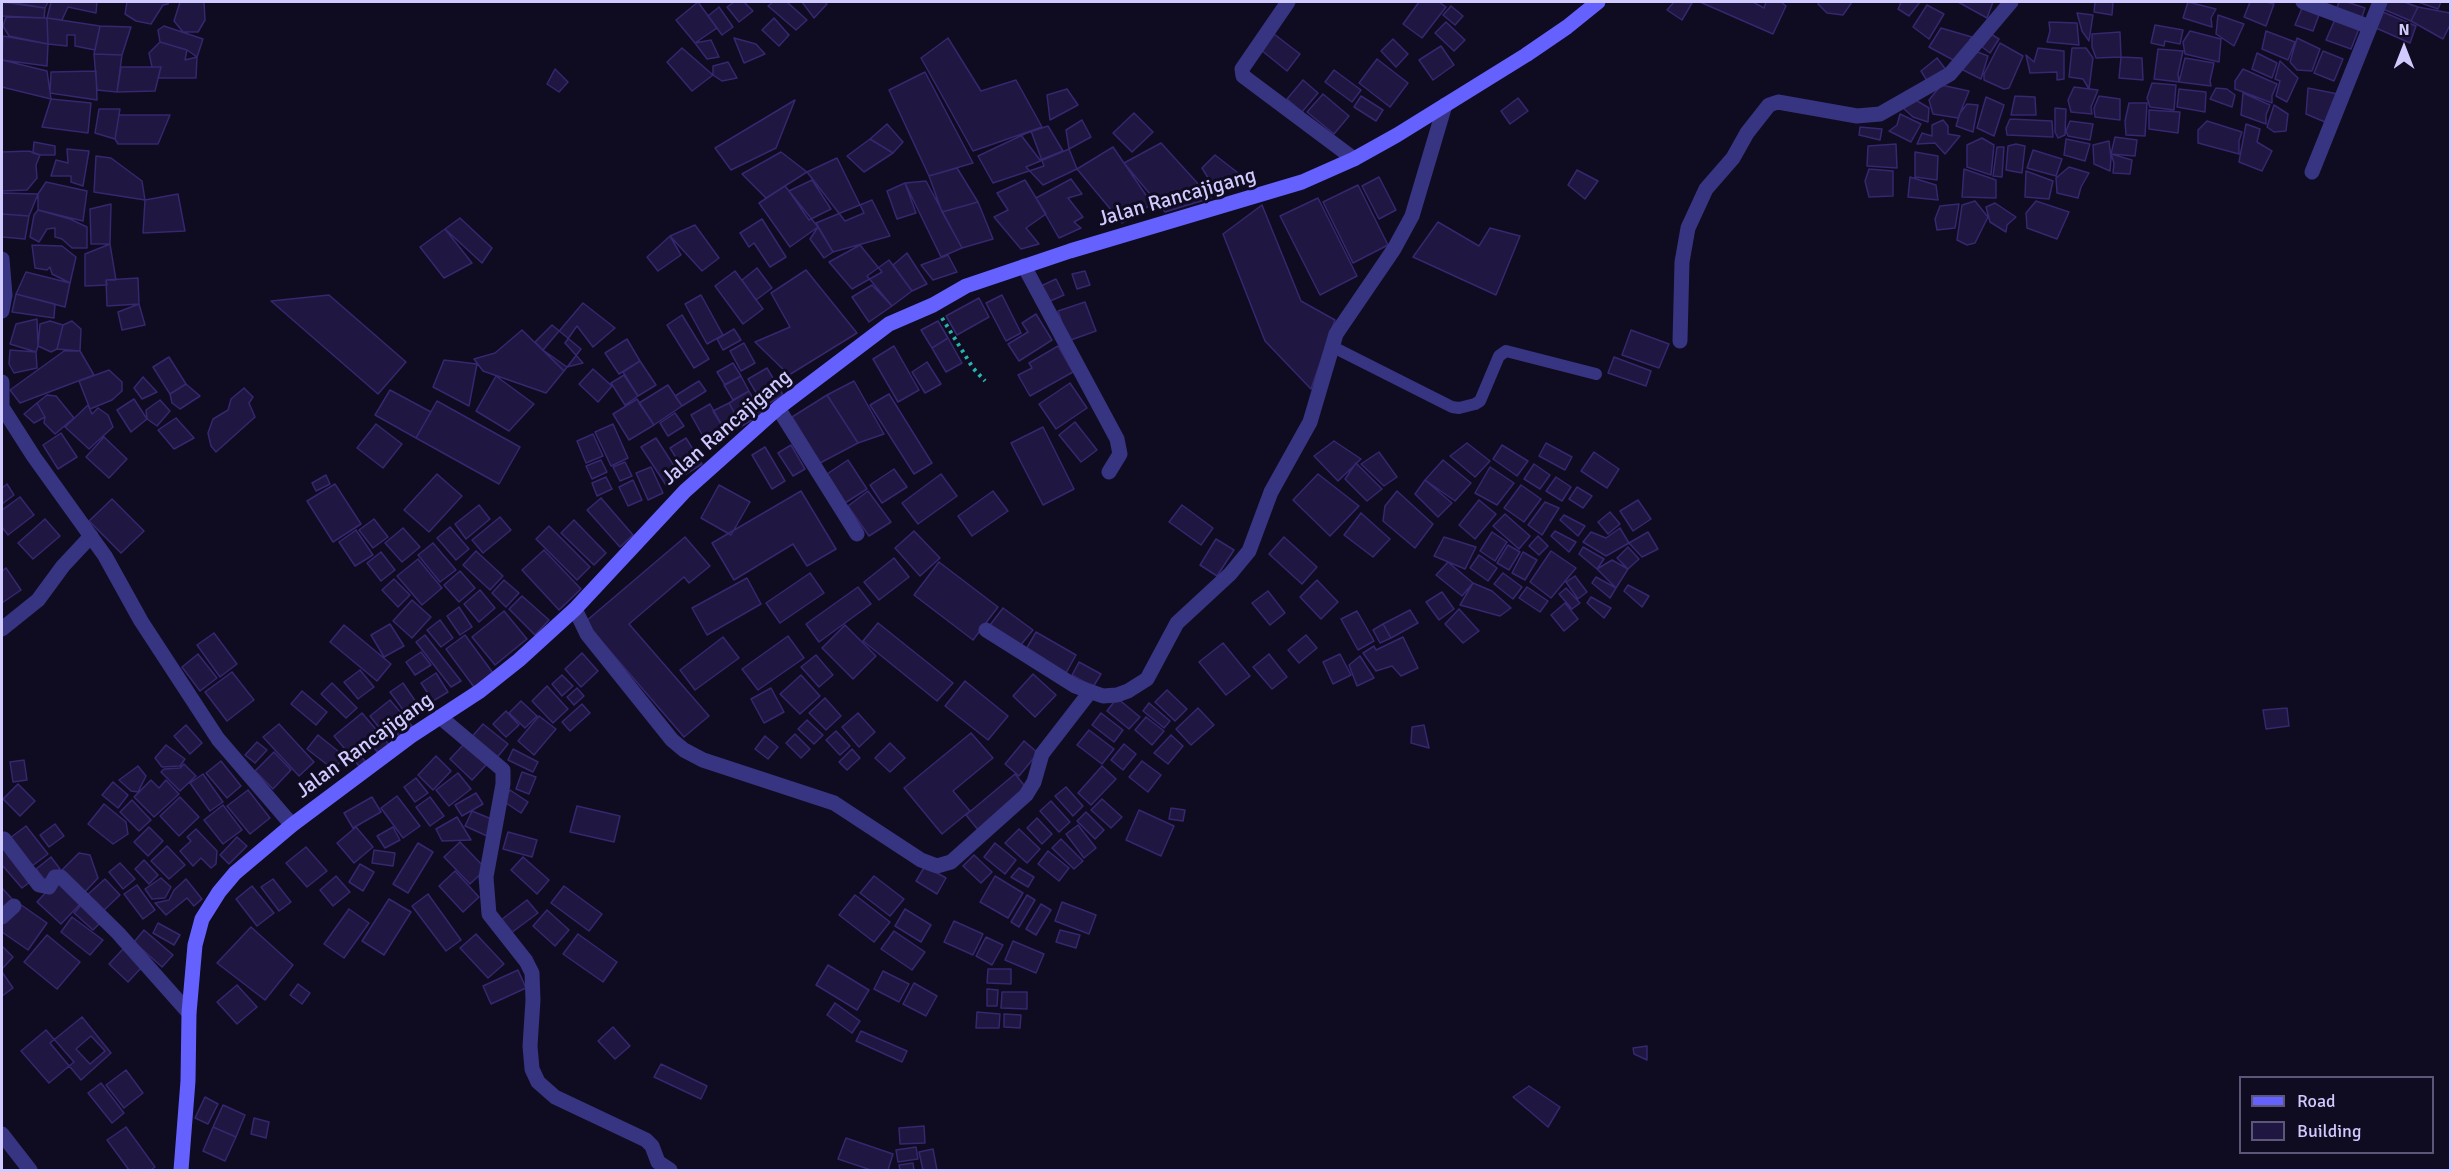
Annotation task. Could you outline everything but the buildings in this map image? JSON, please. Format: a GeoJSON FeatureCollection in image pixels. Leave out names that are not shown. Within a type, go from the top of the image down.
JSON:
{"type":"FeatureCollection","features":[{"type":"Feature","properties":{"kind":"main road","name":"Jalan Rancajigang"},"geometry":{"type":"LineString","coordinates":[[181,1170],[195,945],[202,920],[219,892],[235,873],[292,825],[440,717],[480,691],[511,666],[575,609],[685,491],[778,408],[889,324],[933,305],[966,286],[1024,266],[1302,182],[1354,159],[1526,55],[1598,2]]}},
{"type":"Feature","properties":{"kind":"street"},"geometry":{"type":"LineString","coordinates":[[1288,2],[1242,69],[1243,76],[1354,159]]}},
{"type":"Feature","properties":{"kind":"street"},"geometry":{"type":"LineString","coordinates":[[1680,341],[1682,262],[1688,228],[1706,189],[1733,158],[1747,133],[1770,105],[1778,102],[1857,116],[1880,114],[1950,74],[2011,2]]}},
{"type":"Feature","properties":{"kind":"street"},"geometry":{"type":"LineString","coordinates":[[2303,2],[2370,27]]}},
{"type":"Feature","properties":{"kind":"street"},"geometry":{"type":"LineString","coordinates":[[2312,172],[2380,2]]}},
{"type":"Feature","properties":{"kind":"street"},"geometry":{"type":"LineString","coordinates":[[986,630],[1067,681],[1103,696],[1117,695],[1147,679],[1178,623],[1230,574],[1249,551],[1271,492],[1310,422],[1340,326],[1394,249],[1407,225],[1418,197],[1445,105]]}},
{"type":"Feature","properties":{"kind":"street"},"geometry":{"type":"LineString","coordinates":[[2,259],[5,295],[2,311]]}},
{"type":"Feature","properties":{"kind":"street"},"geometry":{"type":"LineString","coordinates":[[1024,266],[1117,439],[1120,454],[1109,472]]}},
{"type":"Feature","properties":{"kind":"street"},"geometry":{"type":"LineString","coordinates":[[2,382],[2,407],[34,457],[105,556],[141,621],[218,739],[292,825]]}},
{"type":"Feature","properties":{"kind":"street"},"geometry":{"type":"LineString","coordinates":[[778,408],[857,534]]}},
{"type":"Feature","properties":{"kind":"street"},"geometry":{"type":"LineString","coordinates":[[2,629],[38,600],[63,566],[91,537]]}},
{"type":"Feature","properties":{"kind":"street"},"geometry":{"type":"LineString","coordinates":[[575,609],[587,633],[672,740],[684,750],[704,760],[834,803],[921,860],[937,866],[951,862],[1026,795],[1034,782],[1042,753],[1090,692]]}},
{"type":"Feature","properties":{"kind":"street"},"geometry":{"type":"LineString","coordinates":[[440,717],[503,770],[503,784],[486,877],[489,914],[526,961],[532,973],[530,1046],[532,1069],[538,1083],[555,1097],[646,1140],[652,1146],[658,1162],[670,1170]]}},
{"type":"Feature","properties":{"kind":"street"},"geometry":{"type":"LineString","coordinates":[[4,839],[39,885],[49,887],[55,877],[61,877],[118,933],[189,1013]]}},
{"type":"Feature","properties":{"kind":"street"},"geometry":{"type":"LineString","coordinates":[[2,917],[14,906]]}},
{"type":"Feature","properties":{"kind":"street"},"geometry":{"type":"LineString","coordinates":[[2,1134],[30,1170]]}},
{"type":"Feature","properties":{"kind":"lane"},"geometry":{"type":"LineString","coordinates":[[1333,347],[1452,407],[1460,408],[1480,401],[1499,356],[1506,351],[1596,374]]}},
{"type":"Feature","properties":{"kind":"path"},"geometry":{"type":"LineString","coordinates":[[933,305],[973,368],[986,381]]}}]}
